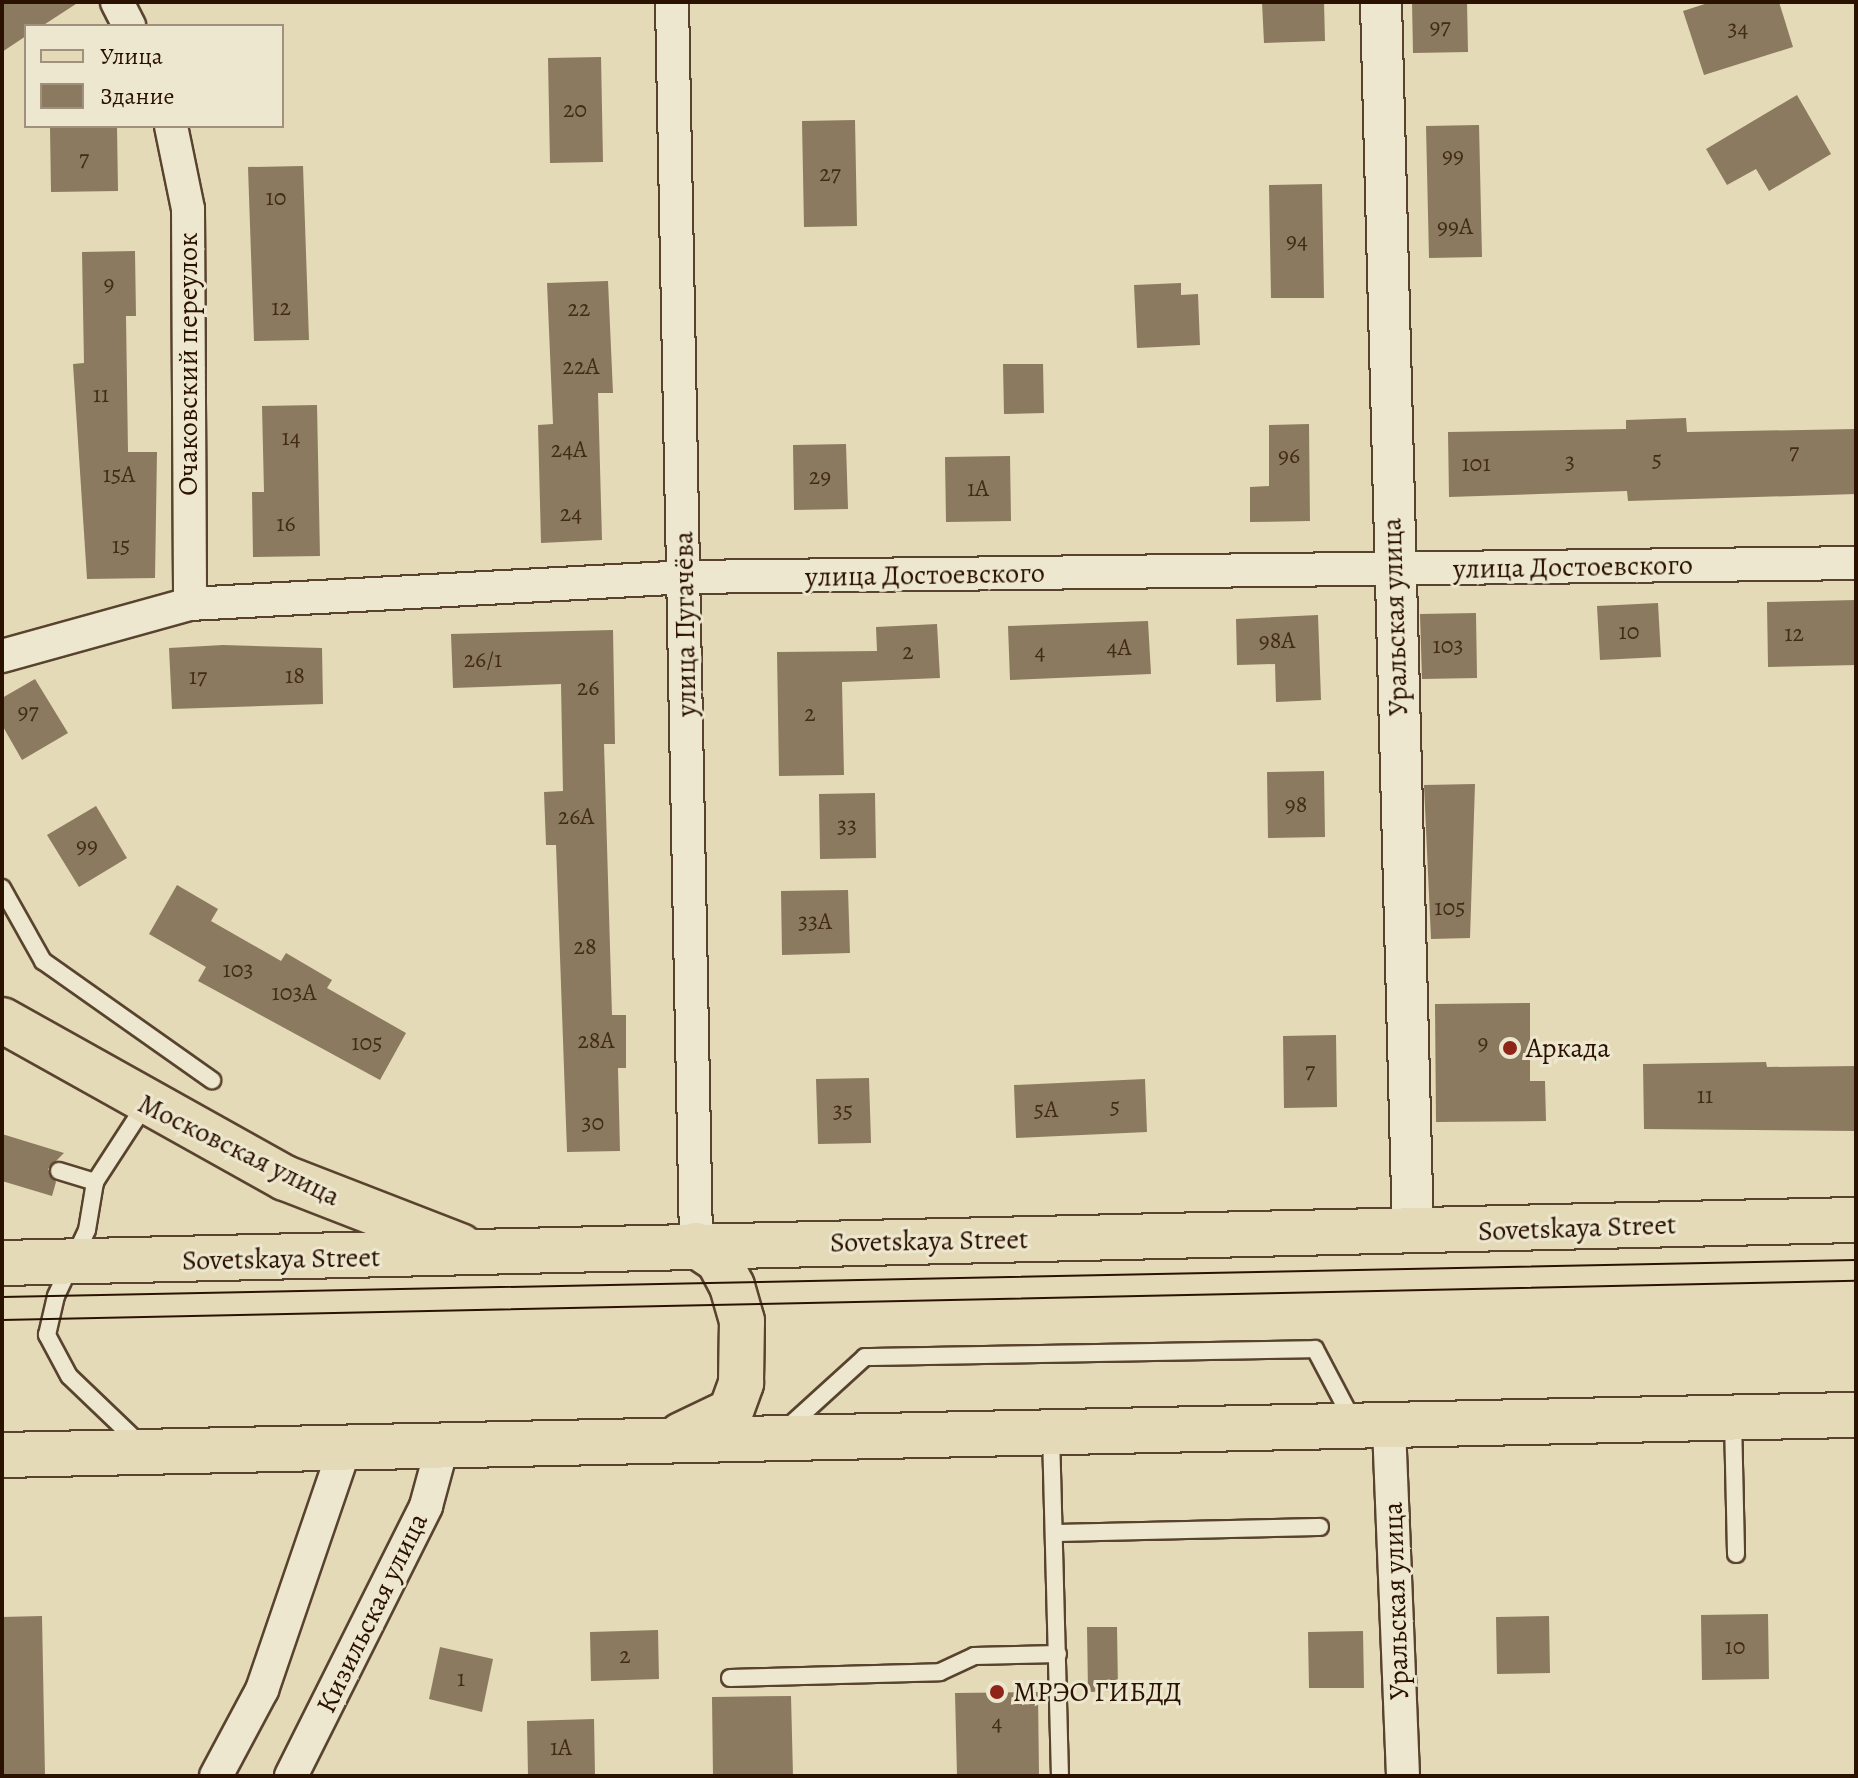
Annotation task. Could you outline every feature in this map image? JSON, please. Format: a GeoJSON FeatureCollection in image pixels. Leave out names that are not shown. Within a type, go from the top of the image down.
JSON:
{"type":"FeatureCollection","features":[{"type":"Feature","properties":{"kind":"main road","name":"Московская улица"},"geometry":{"type":"LineString","coordinates":[[2,1020],[145,1105],[285,1178],[488,1256]]}},
{"type":"Feature","properties":{"kind":"main road","name":"Sovetskaya Street"},"geometry":{"type":"LineString","coordinates":[[2,1263],[488,1256],[696,1245],[1413,1232],[1856,1220]]}},
{"type":"Feature","properties":{"kind":"main road"},"geometry":{"type":"LineString","coordinates":[[675,1437],[731,1411],[741,1383],[742,1321],[732,1286],[718,1260],[696,1245]]}},
{"type":"Feature","properties":{"kind":"main road"},"geometry":{"type":"LineString","coordinates":[[2,1455],[442,1447],[675,1437],[1856,1415]]}},
{"type":"Feature","properties":{"kind":"street"},"geometry":{"type":"LineString","coordinates":[[117,2],[128,24]]}},
{"type":"Feature","properties":{"kind":"street","name":"улица Пугачёва"},"geometry":{"type":"LineString","coordinates":[[672,2],[696,1245]]}},
{"type":"Feature","properties":{"kind":"street","name":"Уральская улица"},"geometry":{"type":"LineString","coordinates":[[1381,2],[1393,570],[1413,1232]]}},
{"type":"Feature","properties":{"kind":"street","name":"Очаковский переулок"},"geometry":{"type":"LineString","coordinates":[[171,128],[188,209],[190,604]]}},
{"type":"Feature","properties":{"kind":"street","name":"улица Достоевского"},"geometry":{"type":"LineString","coordinates":[[2,656],[190,604],[684,577],[1856,563]]}},
{"type":"Feature","properties":{"kind":"street","name":"Уральская улица"},"geometry":{"type":"LineString","coordinates":[[1372,1426],[1403,1776]]}},
{"type":"Feature","properties":{"kind":"street","name":"Кизильская улица"},"geometry":{"type":"LineString","coordinates":[[291,1776],[426,1506],[442,1447]]}},
{"type":"Feature","properties":{"kind":"street"},"geometry":{"type":"LineString","coordinates":[[216,1776],[262,1690],[345,1448]]}},
{"type":"Feature","properties":{"kind":"lane"},"geometry":{"type":"LineString","coordinates":[[2,888],[43,961],[212,1080]]}},
{"type":"Feature","properties":{"kind":"lane"},"geometry":{"type":"LineString","coordinates":[[145,1105],[95,1182],[87,1230],[47,1318],[52,1353],[147,1451]]}},
{"type":"Feature","properties":{"kind":"lane"},"geometry":{"type":"LineString","coordinates":[[59,1171],[95,1182]]}},
{"type":"Feature","properties":{"kind":"lane"},"geometry":{"type":"LineString","coordinates":[[778,1436],[865,1357],[1315,1349],[1372,1426]]}},
{"type":"Feature","properties":{"kind":"lane"},"geometry":{"type":"LineString","coordinates":[[1733,1418],[1736,1554]]}},
{"type":"Feature","properties":{"kind":"lane"},"geometry":{"type":"LineString","coordinates":[[1051,1431],[1060,1776]]}},
{"type":"Feature","properties":{"kind":"lane"},"geometry":{"type":"LineString","coordinates":[[1054,1533],[1320,1527]]}},
{"type":"Feature","properties":{"kind":"lane"},"geometry":{"type":"LineString","coordinates":[[730,1678],[940,1672],[974,1656],[1058,1654]]}},
{"type":"Feature","properties":{"kind":"building"},"geometry":{"type":"Polygon","coordinates":[[[2,2],[79,2],[45,24],[24,24],[24,37],[2,52],[2,2]]]}},
{"type":"Feature","properties":{"kind":"building"},"geometry":{"type":"Polygon","coordinates":[[[1262,2],[1324,2],[1325,41],[1264,43],[1262,2]]]}},
{"type":"Feature","properties":{"kind":"building"},"geometry":{"type":"Polygon","coordinates":[[[1412,2],[1467,2],[1468,52],[1413,53],[1412,2]]]}},
{"type":"Feature","properties":{"kind":"building"},"geometry":{"type":"Polygon","coordinates":[[[1711,2],[1779,2],[1793,47],[1704,75],[1683,11],[1711,2]]]}},
{"type":"Feature","properties":{"kind":"building"},"geometry":{"type":"Polygon","coordinates":[[[601,57],[603,162],[550,163],[548,58],[601,57]]]}},
{"type":"Feature","properties":{"kind":"building"},"geometry":{"type":"Polygon","coordinates":[[[1797,95],[1831,154],[1769,191],[1756,169],[1727,185],[1706,149],[1797,95]]]}},
{"type":"Feature","properties":{"kind":"building"},"geometry":{"type":"Polygon","coordinates":[[[855,120],[857,226],[804,227],[802,121],[855,120]]]}},
{"type":"Feature","properties":{"kind":"building"},"geometry":{"type":"Polygon","coordinates":[[[1479,125],[1482,257],[1429,258],[1426,126],[1479,125]]]}},
{"type":"Feature","properties":{"kind":"building"},"geometry":{"type":"Polygon","coordinates":[[[50,128],[117,128],[118,191],[51,192],[50,128]]]}},
{"type":"Feature","properties":{"kind":"building"},"geometry":{"type":"Polygon","coordinates":[[[303,166],[309,340],[254,341],[248,167],[303,166]]]}},
{"type":"Feature","properties":{"kind":"building"},"geometry":{"type":"Polygon","coordinates":[[[1322,184],[1324,298],[1271,298],[1269,185],[1322,184]]]}},
{"type":"Feature","properties":{"kind":"building"},"geometry":{"type":"Polygon","coordinates":[[[135,251],[136,316],[126,316],[128,452],[157,452],[155,578],[87,579],[73,364],[84,363],[82,252],[135,251]]]}},
{"type":"Feature","properties":{"kind":"building"},"geometry":{"type":"Polygon","coordinates":[[[608,281],[613,393],[598,393],[602,540],[541,543],[538,425],[553,424],[547,283],[608,281]]]}},
{"type":"Feature","properties":{"kind":"building"},"geometry":{"type":"Polygon","coordinates":[[[1181,283],[1181,295],[1198,294],[1200,345],[1137,348],[1134,285],[1181,283]]]}},
{"type":"Feature","properties":{"kind":"building"},"geometry":{"type":"Polygon","coordinates":[[[1003,364],[1043,364],[1044,413],[1004,414],[1003,364]]]}},
{"type":"Feature","properties":{"kind":"building"},"geometry":{"type":"Polygon","coordinates":[[[317,405],[320,556],[253,557],[252,492],[264,492],[262,406],[317,405]]]}},
{"type":"Feature","properties":{"kind":"building"},"geometry":{"type":"Polygon","coordinates":[[[1686,418],[1687,432],[1855,429],[1856,494],[1628,501],[1627,491],[1449,497],[1448,432],[1626,429],[1626,420],[1686,418]]]}},
{"type":"Feature","properties":{"kind":"building"},"geometry":{"type":"Polygon","coordinates":[[[1309,424],[1310,521],[1250,522],[1250,487],[1269,486],[1269,425],[1309,424]]]}},
{"type":"Feature","properties":{"kind":"building"},"geometry":{"type":"Polygon","coordinates":[[[846,444],[848,509],[794,510],[793,445],[846,444]]]}},
{"type":"Feature","properties":{"kind":"building"},"geometry":{"type":"Polygon","coordinates":[[[1010,456],[1011,521],[946,522],[945,457],[1010,456]]]}},
{"type":"Feature","properties":{"kind":"building"},"geometry":{"type":"Polygon","coordinates":[[[1856,600],[1856,665],[1768,667],[1767,602],[1856,600]]]}},
{"type":"Feature","properties":{"kind":"building"},"geometry":{"type":"Polygon","coordinates":[[[1658,603],[1661,657],[1600,660],[1597,606],[1658,603]]]}},
{"type":"Feature","properties":{"kind":"building"},"geometry":{"type":"Polygon","coordinates":[[[1476,613],[1477,678],[1422,679],[1420,614],[1476,613]]]}},
{"type":"Feature","properties":{"kind":"building"},"geometry":{"type":"Polygon","coordinates":[[[1318,615],[1321,700],[1276,702],[1275,664],[1237,665],[1236,619],[1318,615]]]}},
{"type":"Feature","properties":{"kind":"building"},"geometry":{"type":"Polygon","coordinates":[[[1148,621],[1151,674],[1010,680],[1008,626],[1148,621]]]}},
{"type":"Feature","properties":{"kind":"building"},"geometry":{"type":"Polygon","coordinates":[[[937,624],[940,678],[842,682],[844,775],[779,776],[777,652],[877,651],[876,627],[937,624]]]}},
{"type":"Feature","properties":{"kind":"building"},"geometry":{"type":"Polygon","coordinates":[[[613,630],[615,744],[604,744],[612,1015],[626,1015],[626,1068],[618,1068],[620,1151],[567,1152],[556,845],[546,845],[544,792],[563,791],[561,684],[453,688],[451,634],[613,630]]]}},
{"type":"Feature","properties":{"kind":"building"},"geometry":{"type":"Polygon","coordinates":[[[223,645],[322,648],[323,704],[172,709],[169,648],[223,645]]]}},
{"type":"Feature","properties":{"kind":"building"},"geometry":{"type":"Polygon","coordinates":[[[35,679],[68,733],[22,760],[2,725],[2,698],[35,679]]]}},
{"type":"Feature","properties":{"kind":"building"},"geometry":{"type":"Polygon","coordinates":[[[1324,771],[1325,837],[1268,838],[1267,772],[1324,771]]]}},
{"type":"Feature","properties":{"kind":"building"},"geometry":{"type":"Polygon","coordinates":[[[1475,784],[1470,938],[1431,939],[1424,785],[1475,784]]]}},
{"type":"Feature","properties":{"kind":"building"},"geometry":{"type":"Polygon","coordinates":[[[875,793],[876,858],[820,859],[819,794],[875,793]]]}},
{"type":"Feature","properties":{"kind":"building"},"geometry":{"type":"Polygon","coordinates":[[[96,806],[127,858],[79,887],[47,835],[96,806]]]}},
{"type":"Feature","properties":{"kind":"building"},"geometry":{"type":"Polygon","coordinates":[[[177,885],[218,909],[211,921],[281,961],[286,953],[332,980],[327,988],[406,1033],[380,1080],[198,981],[206,967],[149,934],[177,885]]]}},
{"type":"Feature","properties":{"kind":"building"},"geometry":{"type":"Polygon","coordinates":[[[848,890],[850,953],[782,955],[781,891],[848,890]]]}},
{"type":"Feature","properties":{"kind":"building"},"geometry":{"type":"Polygon","coordinates":[[[1530,1003],[1530,1081],[1545,1081],[1546,1121],[1436,1122],[1435,1004],[1530,1003]]]}},
{"type":"Feature","properties":{"kind":"building"},"geometry":{"type":"Polygon","coordinates":[[[1336,1035],[1337,1107],[1284,1108],[1283,1036],[1336,1035]]]}},
{"type":"Feature","properties":{"kind":"building"},"geometry":{"type":"Polygon","coordinates":[[[1766,1062],[1767,1067],[1856,1066],[1856,1131],[1644,1129],[1643,1064],[1766,1062]]]}},
{"type":"Feature","properties":{"kind":"building"},"geometry":{"type":"Polygon","coordinates":[[[869,1078],[871,1143],[818,1144],[816,1079],[869,1078]]]}},
{"type":"Feature","properties":{"kind":"building"},"geometry":{"type":"Polygon","coordinates":[[[1145,1079],[1147,1132],[1016,1138],[1014,1085],[1145,1079]]]}},
{"type":"Feature","properties":{"kind":"building"},"geometry":{"type":"Polygon","coordinates":[[[2,1134],[64,1153],[48,1169],[56,1182],[52,1196],[2,1181],[2,1134]]]}},
{"type":"Feature","properties":{"kind":"building"},"geometry":{"type":"Polygon","coordinates":[[[1768,1614],[1769,1679],[1702,1680],[1701,1615],[1768,1614]]]}},
{"type":"Feature","properties":{"kind":"building"},"geometry":{"type":"Polygon","coordinates":[[[42,1616],[45,1776],[2,1776],[2,1617],[42,1616]]]}},
{"type":"Feature","properties":{"kind":"building"},"geometry":{"type":"Polygon","coordinates":[[[1549,1616],[1550,1673],[1497,1674],[1496,1617],[1549,1616]]]}},
{"type":"Feature","properties":{"kind":"building"},"geometry":{"type":"Polygon","coordinates":[[[1087,1627],[1117,1627],[1118,1691],[1088,1692],[1087,1627]]]}},
{"type":"Feature","properties":{"kind":"building"},"geometry":{"type":"Polygon","coordinates":[[[658,1630],[659,1679],[591,1681],[590,1632],[658,1630]]]}},
{"type":"Feature","properties":{"kind":"building"},"geometry":{"type":"Polygon","coordinates":[[[1363,1631],[1364,1688],[1309,1688],[1308,1632],[1363,1631]]]}},
{"type":"Feature","properties":{"kind":"building"},"geometry":{"type":"Polygon","coordinates":[[[440,1647],[493,1659],[482,1712],[429,1699],[440,1647]]]}},
{"type":"Feature","properties":{"kind":"building"},"geometry":{"type":"Polygon","coordinates":[[[1038,1692],[1039,1776],[957,1776],[955,1693],[1038,1692]]]}},
{"type":"Feature","properties":{"kind":"building"},"geometry":{"type":"Polygon","coordinates":[[[791,1696],[793,1776],[713,1776],[712,1697],[791,1696]]]}},
{"type":"Feature","properties":{"kind":"building"},"geometry":{"type":"Polygon","coordinates":[[[594,1719],[595,1776],[528,1776],[527,1721],[594,1719]]]}},
{"type":"Feature","properties":{"kind":"tram line"},"geometry":{"type":"LineString","coordinates":[[2,1297],[1856,1260]]}},
{"type":"Feature","properties":{"kind":"tram line"},"geometry":{"type":"LineString","coordinates":[[2,1320],[1856,1281]]}},
{"type":"Feature","properties":{"kind":"place","name":"Аркада"},"geometry":{"type":"Point","coordinates":[1510,1048]}},
{"type":"Feature","properties":{"kind":"place","name":"МРЭО ГИБДД"},"geometry":{"type":"Point","coordinates":[997,1692]}}]}
